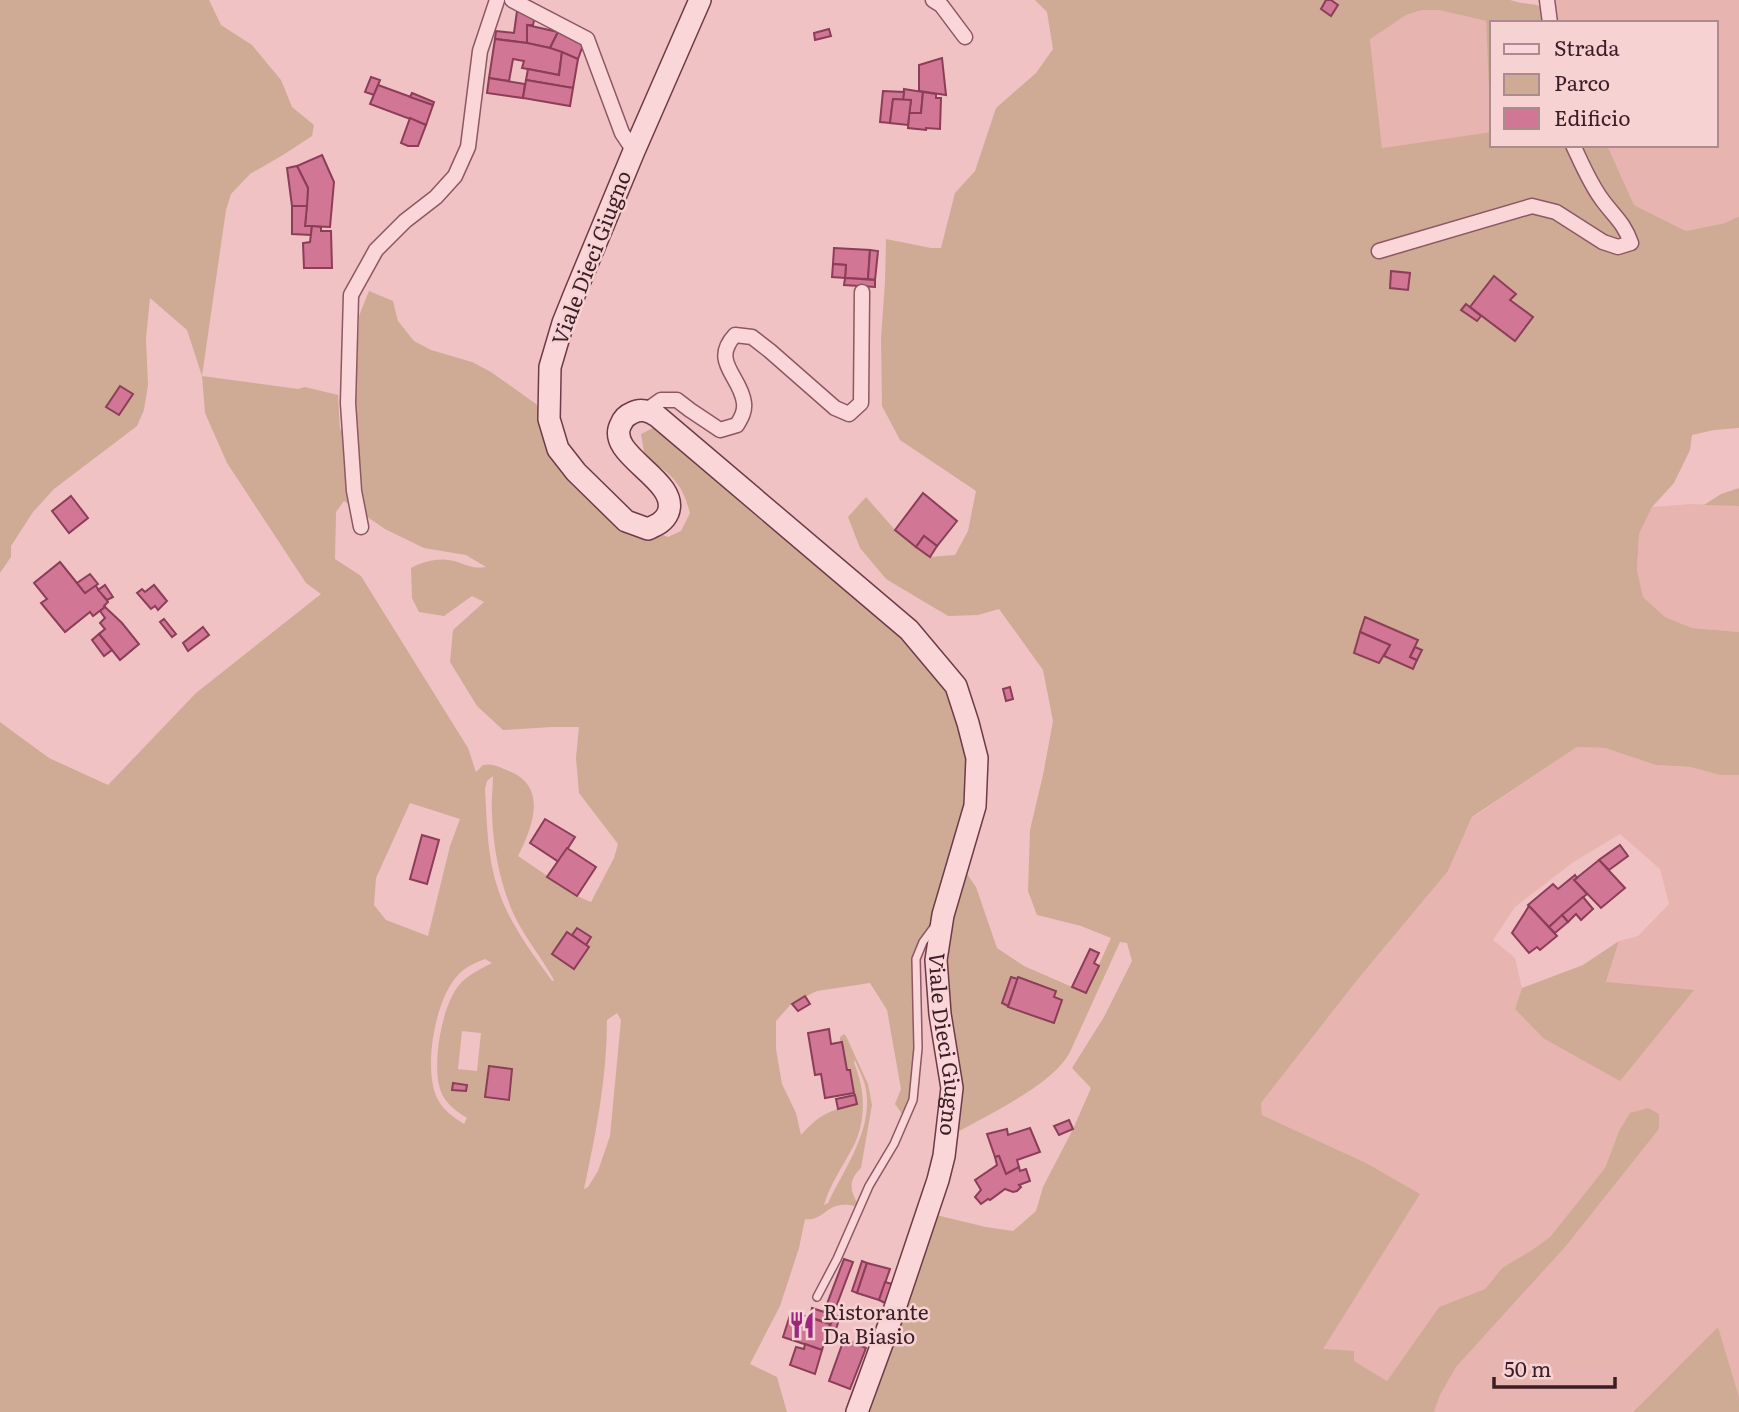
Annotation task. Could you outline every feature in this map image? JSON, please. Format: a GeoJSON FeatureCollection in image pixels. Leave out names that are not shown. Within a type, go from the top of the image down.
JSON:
{"type":"FeatureCollection","features":[{"type":"Feature","properties":{"kind":"main road","name":"Viale Dieci Giugno"},"geometry":{"type":"LineString","coordinates":[[700,0],[634,150],[563,323],[550,367],[549,419],[558,449],[576,472],[626,521],[648,529],[665,519],[670,502],[662,486],[630,455],[618,437],[618,428],[623,420],[639,410],[657,416],[909,630],[956,686],[968,723],[977,758],[975,806],[943,915],[936,960],[940,1014],[952,1088],[944,1156],[857,1412]]}},
{"type":"Feature","properties":{"kind":"street"},"geometry":{"type":"LineString","coordinates":[[361,527],[354,491],[348,403],[351,295],[376,250],[405,221],[436,197],[455,176],[468,147],[480,51],[497,0]]}},
{"type":"Feature","properties":{"kind":"street"},"geometry":{"type":"LineString","coordinates":[[512,0],[587,39],[622,133],[634,150]]}},
{"type":"Feature","properties":{"kind":"street"},"geometry":{"type":"LineString","coordinates":[[933,0],[942,5],[965,37]]}},
{"type":"Feature","properties":{"kind":"street"},"geometry":{"type":"LineString","coordinates":[[1547,0],[1550,21]]}},
{"type":"Feature","properties":{"kind":"street"},"geometry":{"type":"LineString","coordinates":[[1379,251],[1532,206],[1556,212],[1603,242],[1618,247],[1631,243],[1626,228],[1602,199],[1585,172],[1574,147]]}},
{"type":"Feature","properties":{"kind":"street","name":"Viale Dieci Giugno"},"geometry":{"type":"LineString","coordinates":[[648,411],[661,400],[677,400],[720,430],[737,425],[743,413],[744,401],[724,353],[735,335],[752,337],[835,408],[849,414],[861,403],[862,292]]}},
{"type":"Feature","properties":{"kind":"lane","name":"Viale Dieci Giugno"},"geometry":{"type":"LineString","coordinates":[[817,1297],[869,1186],[894,1144],[913,1100],[918,1048],[916,959],[923,942],[943,915]]}},
{"type":"Feature","properties":{"kind":"shaded area"},"geometry":{"type":"Polygon","coordinates":[[[1547,0],[1739,0],[1739,216],[1725,223],[1686,231],[1634,205],[1608,147],[1718,147],[1718,21],[1550,21],[1547,0]]]}},
{"type":"Feature","properties":{"kind":"shaded area"},"geometry":{"type":"Polygon","coordinates":[[[1422,10],[1439,10],[1486,21],[1490,132],[1382,148],[1370,38],[1406,15],[1422,10]]]}},
{"type":"Feature","properties":{"kind":"shaded area"},"geometry":{"type":"Polygon","coordinates":[[[1692,504],[1739,506],[1739,632],[1692,628],[1665,617],[1643,597],[1637,570],[1639,534],[1652,507],[1692,504]]]}},
{"type":"Feature","properties":{"kind":"shaded area"},"geometry":{"type":"Polygon","coordinates":[[[1577,747],[1605,748],[1656,765],[1691,767],[1720,775],[1739,775],[1739,1397],[1718,1328],[1633,1412],[1434,1412],[1456,1367],[1566,1246],[1659,1129],[1619,1131],[1605,1168],[1550,1237],[1502,1268],[1485,1289],[1439,1307],[1387,1381],[1354,1361],[1323,1350],[1364,1162],[1262,1115],[1261,1103],[1358,979],[1448,871],[1472,818],[1577,747]],[[1620,834],[1572,863],[1515,907],[1493,940],[1515,958],[1522,988],[1515,1009],[1543,1038],[1693,991],[1606,983],[1619,941],[1638,936],[1669,904],[1660,869],[1620,834]]]}},
{"type":"Feature","properties":{"kind":"green space"},"geometry":{"type":"Polygon","coordinates":[[[0,0],[209,0],[221,25],[252,45],[281,80],[292,107],[314,125],[312,136],[250,174],[231,194],[226,210],[202,376],[187,330],[150,298],[146,339],[148,385],[144,410],[137,426],[54,489],[33,512],[11,546],[11,557],[0,573],[0,0]]]}},
{"type":"Feature","properties":{"kind":"green space"},"geometry":{"type":"Polygon","coordinates":[[[1035,0],[1510,0],[1538,5],[1548,9],[1550,21],[1490,21],[1490,110],[1486,21],[1439,10],[1422,10],[1406,15],[1370,39],[1382,148],[1490,132],[1490,147],[1608,147],[1634,205],[1686,231],[1725,223],[1739,216],[1739,428],[1692,435],[1690,450],[1674,483],[1652,507],[1639,534],[1637,570],[1643,597],[1665,617],[1692,628],[1739,632],[1739,775],[1720,775],[1691,767],[1656,765],[1605,748],[1577,747],[1472,817],[1448,871],[1358,979],[1261,1103],[1262,1115],[1364,1162],[1420,1194],[1323,1349],[1354,1351],[1354,1361],[1387,1381],[1439,1307],[1485,1289],[1502,1268],[1550,1237],[1605,1168],[1619,1131],[1630,1113],[1648,1108],[1659,1114],[1659,1129],[1566,1246],[1456,1367],[1434,1412],[867,1412],[936,1215],[1013,1231],[1036,1211],[1043,1187],[1091,1088],[1072,1068],[1104,1017],[1132,961],[1127,943],[1120,942],[1070,1052],[1049,1076],[1018,1098],[954,1134],[939,967],[965,871],[976,887],[997,948],[1024,966],[1086,993],[1111,938],[1081,926],[1037,915],[1028,891],[1030,830],[1053,721],[1043,670],[999,609],[978,615],[948,616],[886,579],[860,548],[848,517],[866,497],[895,530],[930,557],[955,555],[968,531],[976,491],[900,440],[882,406],[881,338],[886,239],[941,248],[955,193],[975,171],[996,108],[1036,73],[1053,49],[1047,12],[1035,0]],[[1019,977],[1003,1004],[1054,1023],[1062,1000],[1019,977]]]}},
{"type":"Feature","properties":{"kind":"green space"},"geometry":{"type":"Polygon","coordinates":[[[369,291],[393,301],[398,321],[414,341],[431,350],[472,362],[536,404],[549,419],[558,449],[626,521],[668,537],[681,531],[690,513],[679,486],[645,457],[641,434],[655,427],[678,434],[956,686],[977,758],[943,915],[916,959],[916,1081],[905,1118],[895,1104],[901,1089],[887,1010],[870,983],[817,991],[792,1003],[776,1021],[776,1049],[782,1084],[796,1113],[801,1135],[825,1114],[857,1104],[850,1070],[847,1070],[840,1042],[840,1037],[844,1034],[868,1084],[872,1105],[861,1168],[854,1176],[852,1185],[858,1204],[838,1205],[817,1217],[805,1219],[799,1248],[780,1306],[750,1364],[777,1377],[787,1412],[0,1412],[0,722],[49,758],[108,785],[196,693],[321,594],[306,583],[227,463],[205,413],[202,376],[298,389],[305,387],[338,395],[340,430],[355,413],[359,316],[369,291]],[[344,501],[336,512],[335,559],[361,576],[468,748],[476,772],[483,765],[496,766],[521,778],[529,787],[534,809],[518,856],[577,896],[591,902],[614,858],[618,844],[579,793],[576,758],[579,727],[503,730],[477,706],[450,662],[453,630],[484,602],[472,596],[444,616],[419,612],[412,598],[411,568],[421,563],[443,559],[473,567],[486,567],[466,555],[424,548],[385,529],[344,501]],[[493,776],[487,781],[485,789],[490,854],[499,892],[515,927],[552,981],[554,980],[514,915],[501,878],[493,827],[493,776]],[[410,803],[376,878],[374,905],[386,920],[428,936],[450,846],[460,819],[410,803]],[[485,959],[467,967],[450,986],[443,1000],[431,1052],[431,1070],[437,1098],[445,1110],[464,1124],[467,1118],[449,1105],[443,1096],[437,1074],[437,1061],[440,1033],[454,993],[467,978],[492,963],[485,959]],[[617,1013],[607,1020],[605,1063],[584,1189],[598,1171],[610,1136],[621,1020],[617,1013]],[[462,1031],[458,1069],[477,1071],[481,1033],[462,1031]],[[855,1060],[863,1105],[861,1126],[824,1205],[828,1203],[857,1147],[866,1117],[864,1082],[855,1060]],[[489,1066],[485,1097],[509,1100],[512,1069],[489,1066]]]}},
{"type":"Feature","properties":{"kind":"green space"},"geometry":{"type":"Polygon","coordinates":[[[1739,488],[1739,506],[1704,505],[1721,494],[1739,488]]]}},
{"type":"Feature","properties":{"kind":"green space"},"geometry":{"type":"Polygon","coordinates":[[[1619,941],[1606,982],[1694,990],[1620,1081],[1543,1038],[1515,1009],[1522,988],[1583,965],[1619,941]]]}},
{"type":"Feature","properties":{"kind":"green space"},"geometry":{"type":"Polygon","coordinates":[[[1718,1327],[1739,1397],[1739,1412],[1633,1412],[1718,1327]]]}},
{"type":"Feature","properties":{"kind":"building"},"geometry":{"type":"Polygon","coordinates":[[[1326,0],[1338,5],[1331,16],[1321,9],[1326,0]]]}},
{"type":"Feature","properties":{"kind":"building"},"geometry":{"type":"Polygon","coordinates":[[[517,11],[535,16],[533,25],[527,25],[527,43],[495,39],[496,31],[514,33],[517,11]]]}},
{"type":"Feature","properties":{"kind":"building"},"geometry":{"type":"Polygon","coordinates":[[[527,25],[558,32],[550,48],[527,43],[527,25]]]}},
{"type":"Feature","properties":{"kind":"building"},"geometry":{"type":"Polygon","coordinates":[[[829,29],[831,36],[815,40],[814,33],[829,29]]]}},
{"type":"Feature","properties":{"kind":"building"},"geometry":{"type":"Polygon","coordinates":[[[558,32],[583,45],[578,59],[550,48],[558,32]]]}},
{"type":"Feature","properties":{"kind":"building"},"geometry":{"type":"Polygon","coordinates":[[[495,39],[527,43],[562,52],[559,75],[522,68],[524,61],[513,59],[509,81],[489,78],[495,39]]]}},
{"type":"Feature","properties":{"kind":"building"},"geometry":{"type":"Polygon","coordinates":[[[562,52],[578,59],[573,88],[526,80],[528,69],[559,75],[562,52]]]}},
{"type":"Feature","properties":{"kind":"building"},"geometry":{"type":"Polygon","coordinates":[[[942,58],[946,95],[919,91],[919,65],[942,58]]]}},
{"type":"Feature","properties":{"kind":"building"},"geometry":{"type":"Polygon","coordinates":[[[371,77],[380,80],[374,95],[365,92],[371,77]]]}},
{"type":"Feature","properties":{"kind":"building"},"geometry":{"type":"Polygon","coordinates":[[[489,78],[525,84],[523,98],[487,93],[489,78]]]}},
{"type":"Feature","properties":{"kind":"building"},"geometry":{"type":"Polygon","coordinates":[[[526,80],[573,88],[570,106],[523,98],[526,80]]]}},
{"type":"Feature","properties":{"kind":"building"},"geometry":{"type":"Polygon","coordinates":[[[378,85],[433,105],[426,125],[370,104],[378,85]]]}},
{"type":"Feature","properties":{"kind":"building"},"geometry":{"type":"Polygon","coordinates":[[[904,89],[923,92],[921,113],[909,113],[911,100],[903,100],[904,89]]]}},
{"type":"Feature","properties":{"kind":"building"},"geometry":{"type":"Polygon","coordinates":[[[883,91],[904,92],[903,100],[893,99],[890,123],[880,122],[883,91]]]}},
{"type":"Feature","properties":{"kind":"building"},"geometry":{"type":"Polygon","coordinates":[[[923,92],[936,94],[936,98],[941,98],[940,129],[908,128],[909,113],[921,113],[923,92]]]}},
{"type":"Feature","properties":{"kind":"building"},"geometry":{"type":"Polygon","coordinates":[[[412,93],[434,102],[433,105],[410,97],[412,93]]]}},
{"type":"Feature","properties":{"kind":"building"},"geometry":{"type":"Polygon","coordinates":[[[893,99],[911,100],[908,125],[890,123],[893,99]]]}},
{"type":"Feature","properties":{"kind":"building"},"geometry":{"type":"Polygon","coordinates":[[[410,118],[426,125],[418,146],[401,143],[410,118]]]}},
{"type":"Feature","properties":{"kind":"building"},"geometry":{"type":"Polygon","coordinates":[[[322,155],[334,182],[330,227],[305,226],[308,188],[297,166],[322,155]]]}},
{"type":"Feature","properties":{"kind":"building"},"geometry":{"type":"Polygon","coordinates":[[[297,166],[308,188],[307,206],[292,206],[287,168],[297,166]]]}},
{"type":"Feature","properties":{"kind":"building"},"geometry":{"type":"Polygon","coordinates":[[[292,206],[307,206],[305,226],[312,226],[311,235],[292,234],[292,206]]]}},
{"type":"Feature","properties":{"kind":"building"},"geometry":{"type":"Polygon","coordinates":[[[312,226],[321,227],[321,231],[331,231],[332,268],[304,268],[303,243],[310,242],[312,226]]]}},
{"type":"Feature","properties":{"kind":"building"},"geometry":{"type":"Polygon","coordinates":[[[834,248],[870,250],[868,279],[845,278],[846,265],[833,264],[834,248]]]}},
{"type":"Feature","properties":{"kind":"building"},"geometry":{"type":"Polygon","coordinates":[[[870,250],[878,251],[875,280],[868,279],[870,250]]]}},
{"type":"Feature","properties":{"kind":"building"},"geometry":{"type":"Polygon","coordinates":[[[833,264],[846,265],[845,278],[832,277],[833,264]]]}},
{"type":"Feature","properties":{"kind":"building"},"geometry":{"type":"Polygon","coordinates":[[[1391,271],[1410,273],[1408,290],[1390,288],[1391,271]]]}},
{"type":"Feature","properties":{"kind":"building"},"geometry":{"type":"Polygon","coordinates":[[[1494,276],[1516,294],[1510,300],[1533,317],[1515,341],[1470,307],[1494,276]]]}},
{"type":"Feature","properties":{"kind":"building"},"geometry":{"type":"Polygon","coordinates":[[[845,278],[875,280],[875,287],[844,285],[845,278]]]}},
{"type":"Feature","properties":{"kind":"building"},"geometry":{"type":"Polygon","coordinates":[[[1466,304],[1481,316],[1477,321],[1461,310],[1466,304]]]}},
{"type":"Feature","properties":{"kind":"building"},"geometry":{"type":"Polygon","coordinates":[[[120,386],[133,394],[119,415],[106,407],[120,386]]]}},
{"type":"Feature","properties":{"kind":"building"},"geometry":{"type":"Polygon","coordinates":[[[923,493],[957,521],[937,546],[924,536],[916,547],[895,530],[923,493]]]}},
{"type":"Feature","properties":{"kind":"building"},"geometry":{"type":"Polygon","coordinates":[[[71,496],[88,518],[69,533],[52,511],[71,496]]]}},
{"type":"Feature","properties":{"kind":"building"},"geometry":{"type":"Polygon","coordinates":[[[924,536],[937,546],[930,557],[916,547],[924,536]]]}},
{"type":"Feature","properties":{"kind":"building"},"geometry":{"type":"Polygon","coordinates":[[[60,562],[85,593],[95,585],[108,602],[93,616],[90,612],[65,632],[41,603],[47,599],[34,583],[60,562]]]}},
{"type":"Feature","properties":{"kind":"building"},"geometry":{"type":"Polygon","coordinates":[[[90,574],[98,584],[85,593],[77,583],[90,574]]]}},
{"type":"Feature","properties":{"kind":"building"},"geometry":{"type":"Polygon","coordinates":[[[105,585],[113,597],[107,600],[98,590],[105,585]]]}},
{"type":"Feature","properties":{"kind":"building"},"geometry":{"type":"Polygon","coordinates":[[[154,585],[167,601],[158,610],[155,606],[151,609],[137,593],[142,589],[145,592],[154,585]]]}},
{"type":"Feature","properties":{"kind":"building"},"geometry":{"type":"Polygon","coordinates":[[[105,607],[139,644],[120,660],[99,634],[105,629],[100,623],[105,618],[100,611],[105,607]]]}},
{"type":"Feature","properties":{"kind":"building"},"geometry":{"type":"Polygon","coordinates":[[[1365,617],[1418,640],[1410,657],[1417,660],[1413,669],[1384,656],[1390,645],[1360,632],[1365,617]]]}},
{"type":"Feature","properties":{"kind":"building"},"geometry":{"type":"Polygon","coordinates":[[[164,619],[176,634],[172,637],[160,622],[164,619]]]}},
{"type":"Feature","properties":{"kind":"building"},"geometry":{"type":"Polygon","coordinates":[[[203,627],[209,635],[188,651],[183,643],[203,627]]]}},
{"type":"Feature","properties":{"kind":"building"},"geometry":{"type":"Polygon","coordinates":[[[1360,632],[1390,645],[1379,663],[1354,653],[1360,632]]]}},
{"type":"Feature","properties":{"kind":"building"},"geometry":{"type":"Polygon","coordinates":[[[99,634],[112,650],[104,656],[92,640],[99,634]]]}},
{"type":"Feature","properties":{"kind":"building"},"geometry":{"type":"Polygon","coordinates":[[[1415,647],[1422,650],[1417,660],[1410,657],[1415,647]]]}},
{"type":"Feature","properties":{"kind":"building"},"geometry":{"type":"Polygon","coordinates":[[[1010,687],[1013,699],[1006,701],[1003,689],[1010,687]]]}},
{"type":"Feature","properties":{"kind":"building"},"geometry":{"type":"Polygon","coordinates":[[[545,819],[575,837],[559,862],[530,843],[545,819]]]}},
{"type":"Feature","properties":{"kind":"building"},"geometry":{"type":"Polygon","coordinates":[[[422,835],[439,840],[427,884],[410,879],[422,835]]]}},
{"type":"Feature","properties":{"kind":"building"},"geometry":{"type":"Polygon","coordinates":[[[1620,845],[1628,856],[1609,870],[1599,860],[1620,845]]]}},
{"type":"Feature","properties":{"kind":"building"},"geometry":{"type":"Polygon","coordinates":[[[567,848],[596,867],[577,896],[547,877],[567,848]]]}},
{"type":"Feature","properties":{"kind":"building"},"geometry":{"type":"Polygon","coordinates":[[[1599,860],[1625,888],[1601,908],[1574,880],[1599,860]]]}},
{"type":"Feature","properties":{"kind":"building"},"geometry":{"type":"Polygon","coordinates":[[[1575,875],[1577,878],[1574,880],[1587,894],[1549,927],[1528,905],[1553,884],[1558,889],[1575,875]]]}},
{"type":"Feature","properties":{"kind":"building"},"geometry":{"type":"Polygon","coordinates":[[[1583,897],[1593,909],[1581,920],[1576,914],[1568,922],[1562,915],[1583,897]]]}},
{"type":"Feature","properties":{"kind":"building"},"geometry":{"type":"Polygon","coordinates":[[[1529,906],[1557,936],[1540,950],[1537,947],[1529,953],[1512,933],[1529,906]]]}},
{"type":"Feature","properties":{"kind":"building"},"geometry":{"type":"Polygon","coordinates":[[[1562,915],[1568,922],[1555,933],[1549,927],[1562,915]]]}},
{"type":"Feature","properties":{"kind":"building"},"geometry":{"type":"Polygon","coordinates":[[[577,928],[591,937],[586,945],[572,935],[577,928]]]}},
{"type":"Feature","properties":{"kind":"building"},"geometry":{"type":"Polygon","coordinates":[[[567,932],[589,947],[574,969],[552,954],[567,932]]]}},
{"type":"Feature","properties":{"kind":"building"},"geometry":{"type":"Polygon","coordinates":[[[1090,949],[1099,953],[1094,963],[1099,966],[1086,993],[1072,987],[1090,949]]]}},
{"type":"Feature","properties":{"kind":"building"},"geometry":{"type":"Polygon","coordinates":[[[1011,977],[1018,979],[1008,1006],[1002,1003],[1011,977]]]}},
{"type":"Feature","properties":{"kind":"building"},"geometry":{"type":"Polygon","coordinates":[[[1018,977],[1056,991],[1054,997],[1062,1000],[1054,1023],[1008,1007],[1018,977]]]}},
{"type":"Feature","properties":{"kind":"building"},"geometry":{"type":"Polygon","coordinates":[[[805,996],[810,1004],[798,1011],[792,1004],[805,996]]]}},
{"type":"Feature","properties":{"kind":"building"},"geometry":{"type":"Polygon","coordinates":[[[829,1029],[831,1044],[842,1042],[854,1093],[825,1098],[821,1074],[815,1075],[808,1033],[829,1029]]]}},
{"type":"Feature","properties":{"kind":"building"},"geometry":{"type":"Polygon","coordinates":[[[489,1066],[512,1069],[509,1100],[485,1097],[489,1066]]]}},
{"type":"Feature","properties":{"kind":"building"},"geometry":{"type":"Polygon","coordinates":[[[453,1083],[467,1085],[466,1091],[452,1090],[453,1083]]]}},
{"type":"Feature","properties":{"kind":"building"},"geometry":{"type":"Polygon","coordinates":[[[855,1095],[857,1104],[838,1109],[836,1099],[855,1095]]]}},
{"type":"Feature","properties":{"kind":"building"},"geometry":{"type":"Polygon","coordinates":[[[1069,1120],[1073,1129],[1059,1135],[1054,1126],[1069,1120]]]}},
{"type":"Feature","properties":{"kind":"building"},"geometry":{"type":"Polygon","coordinates":[[[1030,1128],[1040,1152],[1017,1160],[1019,1167],[1006,1174],[999,1156],[995,1157],[987,1134],[1007,1129],[1008,1135],[1030,1128]]]}},
{"type":"Feature","properties":{"kind":"building"},"geometry":{"type":"Polygon","coordinates":[[[999,1156],[1006,1174],[1019,1167],[1020,1171],[1026,1169],[1030,1181],[1019,1185],[1021,1187],[1017,1191],[1005,1189],[981,1204],[975,1197],[981,1190],[975,1180],[997,1165],[995,1157],[999,1156]]]}},
{"type":"Feature","properties":{"kind":"building"},"geometry":{"type":"Polygon","coordinates":[[[844,1259],[853,1262],[833,1315],[824,1312],[844,1259]]]}},
{"type":"Feature","properties":{"kind":"building"},"geometry":{"type":"Polygon","coordinates":[[[862,1261],[867,1263],[857,1293],[852,1291],[862,1261]]]}},
{"type":"Feature","properties":{"kind":"building"},"geometry":{"type":"Polygon","coordinates":[[[867,1263],[890,1269],[879,1300],[857,1293],[867,1263]]]}},
{"type":"Feature","properties":{"kind":"building"},"geometry":{"type":"Polygon","coordinates":[[[885,1282],[892,1284],[885,1303],[879,1300],[885,1282]]]}},
{"type":"Feature","properties":{"kind":"building"},"geometry":{"type":"Polygon","coordinates":[[[812,1308],[833,1315],[830,1324],[810,1317],[812,1308]]]}},
{"type":"Feature","properties":{"kind":"building"},"geometry":{"type":"Polygon","coordinates":[[[791,1312],[830,1324],[822,1350],[783,1337],[791,1312]]]}},
{"type":"Feature","properties":{"kind":"building"},"geometry":{"type":"Polygon","coordinates":[[[833,1315],[840,1317],[836,1329],[830,1327],[833,1315]]]}},
{"type":"Feature","properties":{"kind":"building"},"geometry":{"type":"Polygon","coordinates":[[[844,1339],[866,1348],[850,1389],[829,1381],[844,1339]]]}},
{"type":"Feature","properties":{"kind":"building"},"geometry":{"type":"Polygon","coordinates":[[[805,1344],[822,1350],[815,1374],[790,1365],[796,1347],[804,1349],[805,1344]]]}},
{"type":"Feature","properties":{"kind":"place","name":"Ristorante Da Biasio"},"geometry":{"type":"Point","coordinates":[802,1325]}}]}
